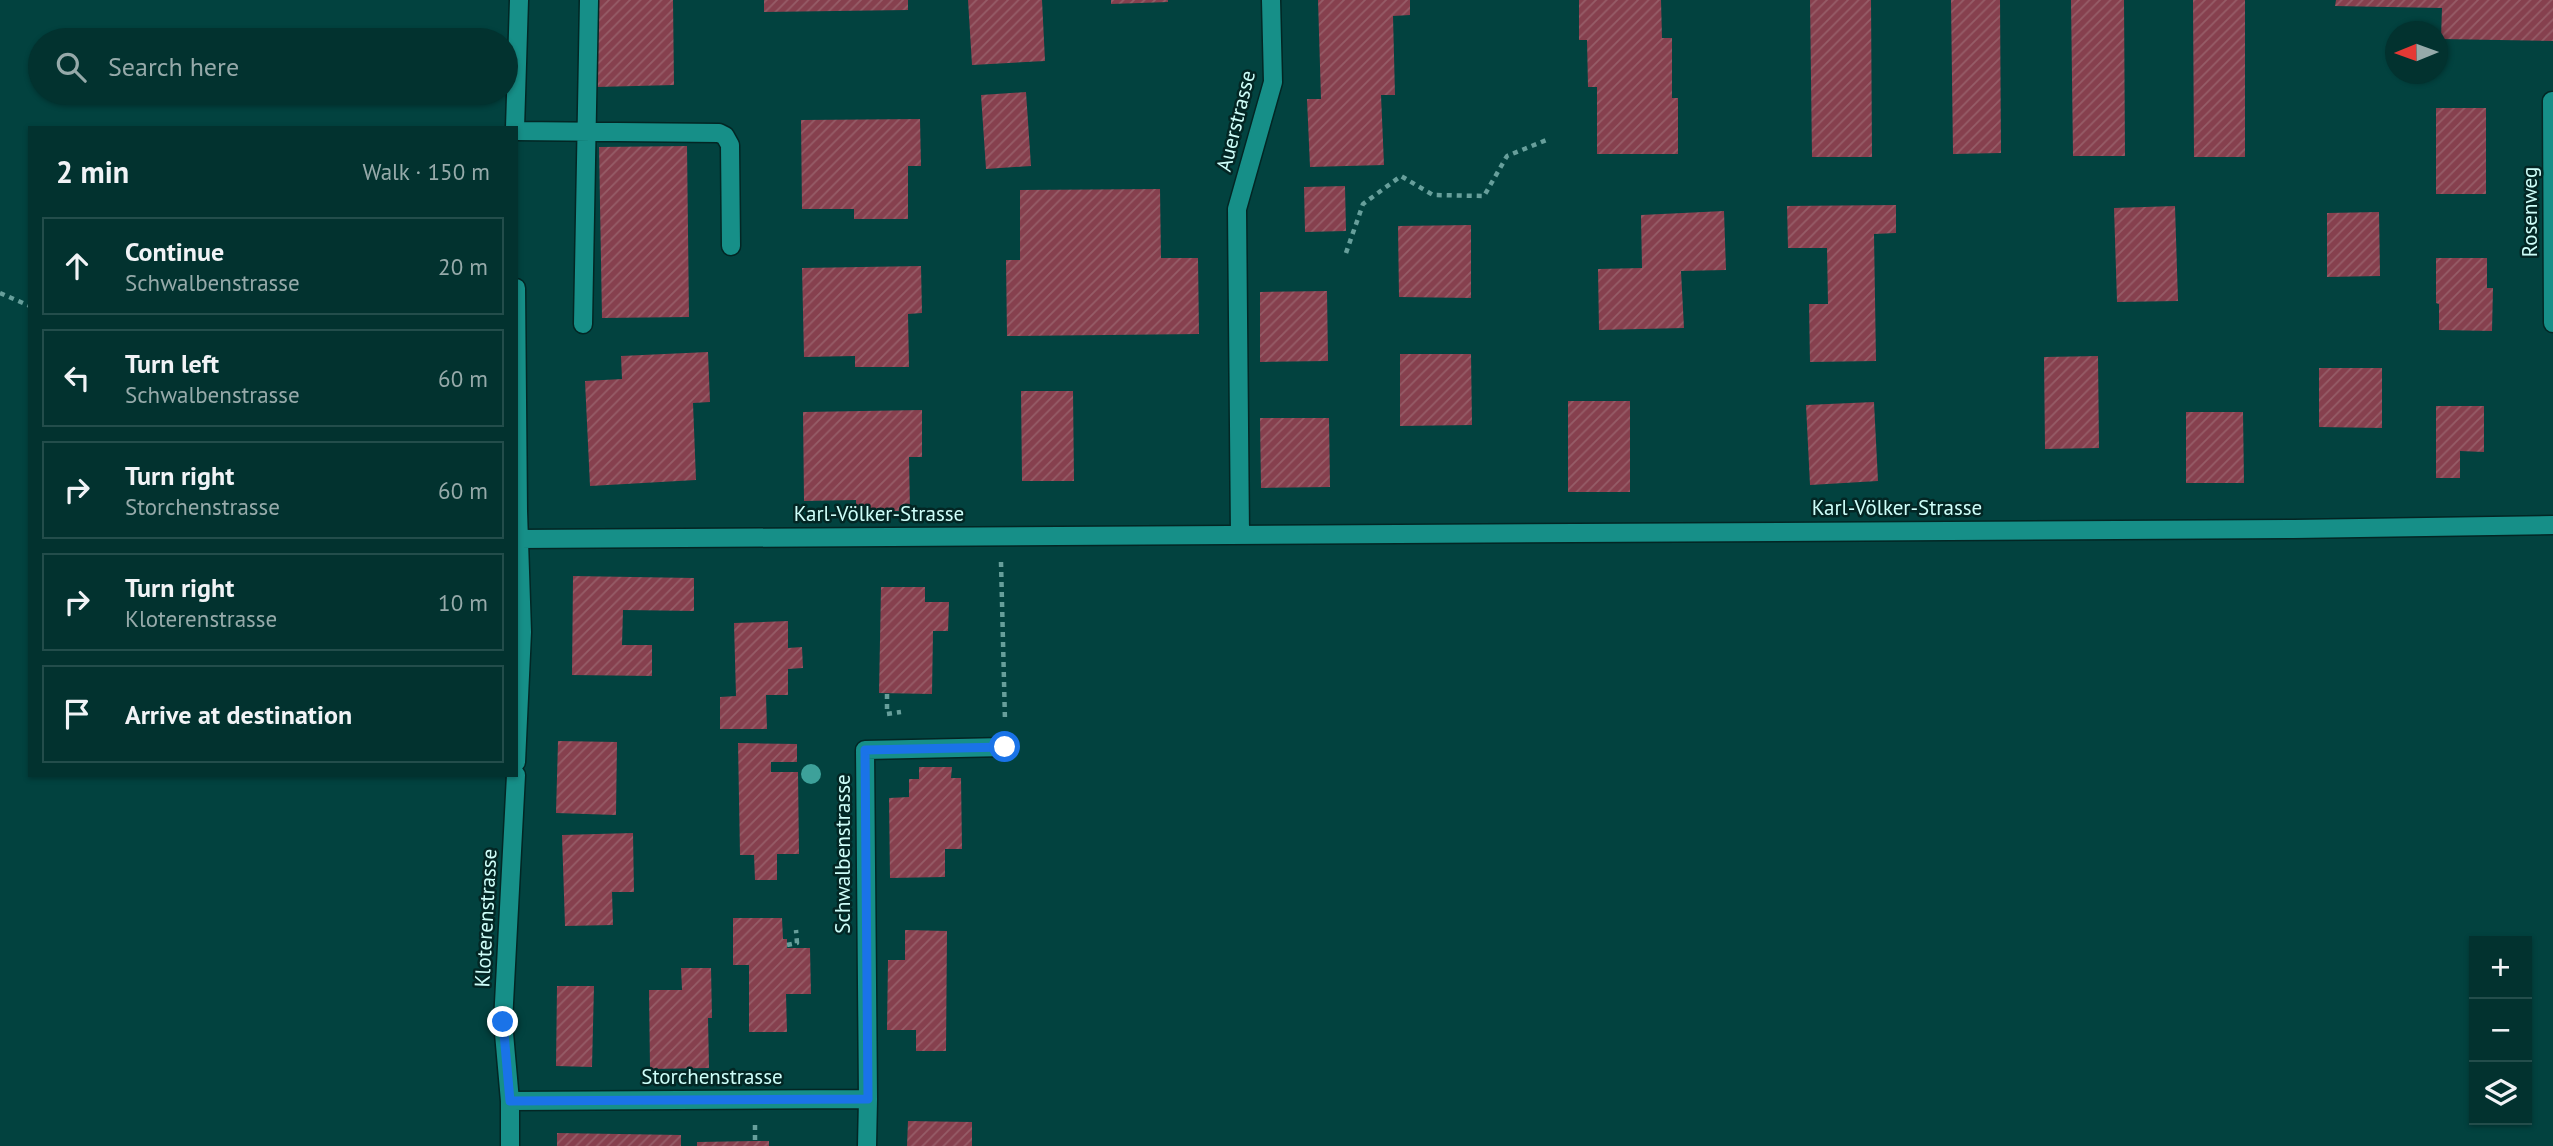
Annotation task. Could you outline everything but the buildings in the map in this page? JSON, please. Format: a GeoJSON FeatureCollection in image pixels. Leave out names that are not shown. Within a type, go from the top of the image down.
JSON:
{"type":"FeatureCollection","features":[{"type":"Feature","properties":{"kind":"street"},"geometry":{"type":"LineString","coordinates":[[518,43],[519,0]]}},
{"type":"Feature","properties":{"kind":"street"},"geometry":{"type":"LineString","coordinates":[[583,324],[589,0]]}},
{"type":"Feature","properties":{"kind":"street","name":"Auerstrasse"},"geometry":{"type":"LineString","coordinates":[[1240,535],[1237,209],[1273,82],[1271,0]]}},
{"type":"Feature","properties":{"kind":"street","name":"Rosenweg"},"geometry":{"type":"LineString","coordinates":[[2552,101],[2553,323]]}},
{"type":"Feature","properties":{"kind":"street"},"geometry":{"type":"LineString","coordinates":[[516,126],[517,105]]}},
{"type":"Feature","properties":{"kind":"street"},"geometry":{"type":"LineString","coordinates":[[518,130],[719,133],[725,136],[730,145],[731,246]]}},
{"type":"Feature","properties":{"kind":"street","name":"Karl-Völker-Strasse"},"geometry":{"type":"LineString","coordinates":[[518,538],[2294,529],[2553,525]]}},
{"type":"Feature","properties":{"kind":"street"},"geometry":{"type":"LineString","coordinates":[[518,538],[522,632],[518,719]]}},
{"type":"Feature","properties":{"kind":"street","name":"Schwalbenstrasse"},"geometry":{"type":"LineString","coordinates":[[868,1099],[865,750],[1005,747]]}},
{"type":"Feature","properties":{"kind":"street","name":"Kloterenstrasse"},"geometry":{"type":"LineString","coordinates":[[510,1146],[510,1101],[503,1022],[516,777]]}},
{"type":"Feature","properties":{"kind":"street"},"geometry":{"type":"LineString","coordinates":[[867,1146],[868,1099]]}},
{"type":"Feature","properties":{"kind":"street","name":"Storchenstrasse"},"geometry":{"type":"LineString","coordinates":[[510,1101],[868,1099]]}},
{"type":"Feature","properties":{"kind":"path"},"geometry":{"type":"LineString","coordinates":[[1346,253],[1363,204],[1401,176],[1433,195],[1484,196],[1507,156],[1549,139]]}},
{"type":"Feature","properties":{"kind":"path"},"geometry":{"type":"LineString","coordinates":[[0,293],[28,305]]}},
{"type":"Feature","properties":{"kind":"path"},"geometry":{"type":"LineString","coordinates":[[1001,558],[1005,747]]}},
{"type":"Feature","properties":{"kind":"path"},"geometry":{"type":"LineString","coordinates":[[887,694],[887,713],[901,712]]}},
{"type":"Feature","properties":{"kind":"path"},"geometry":{"type":"LineString","coordinates":[[787,945],[797,943],[796,930]]}},
{"type":"Feature","properties":{"kind":"route"},"geometry":{"type":"LineString","coordinates":[[503,1022],[510,1101],[868,1099],[865,750],[1005,747]]}}]}
